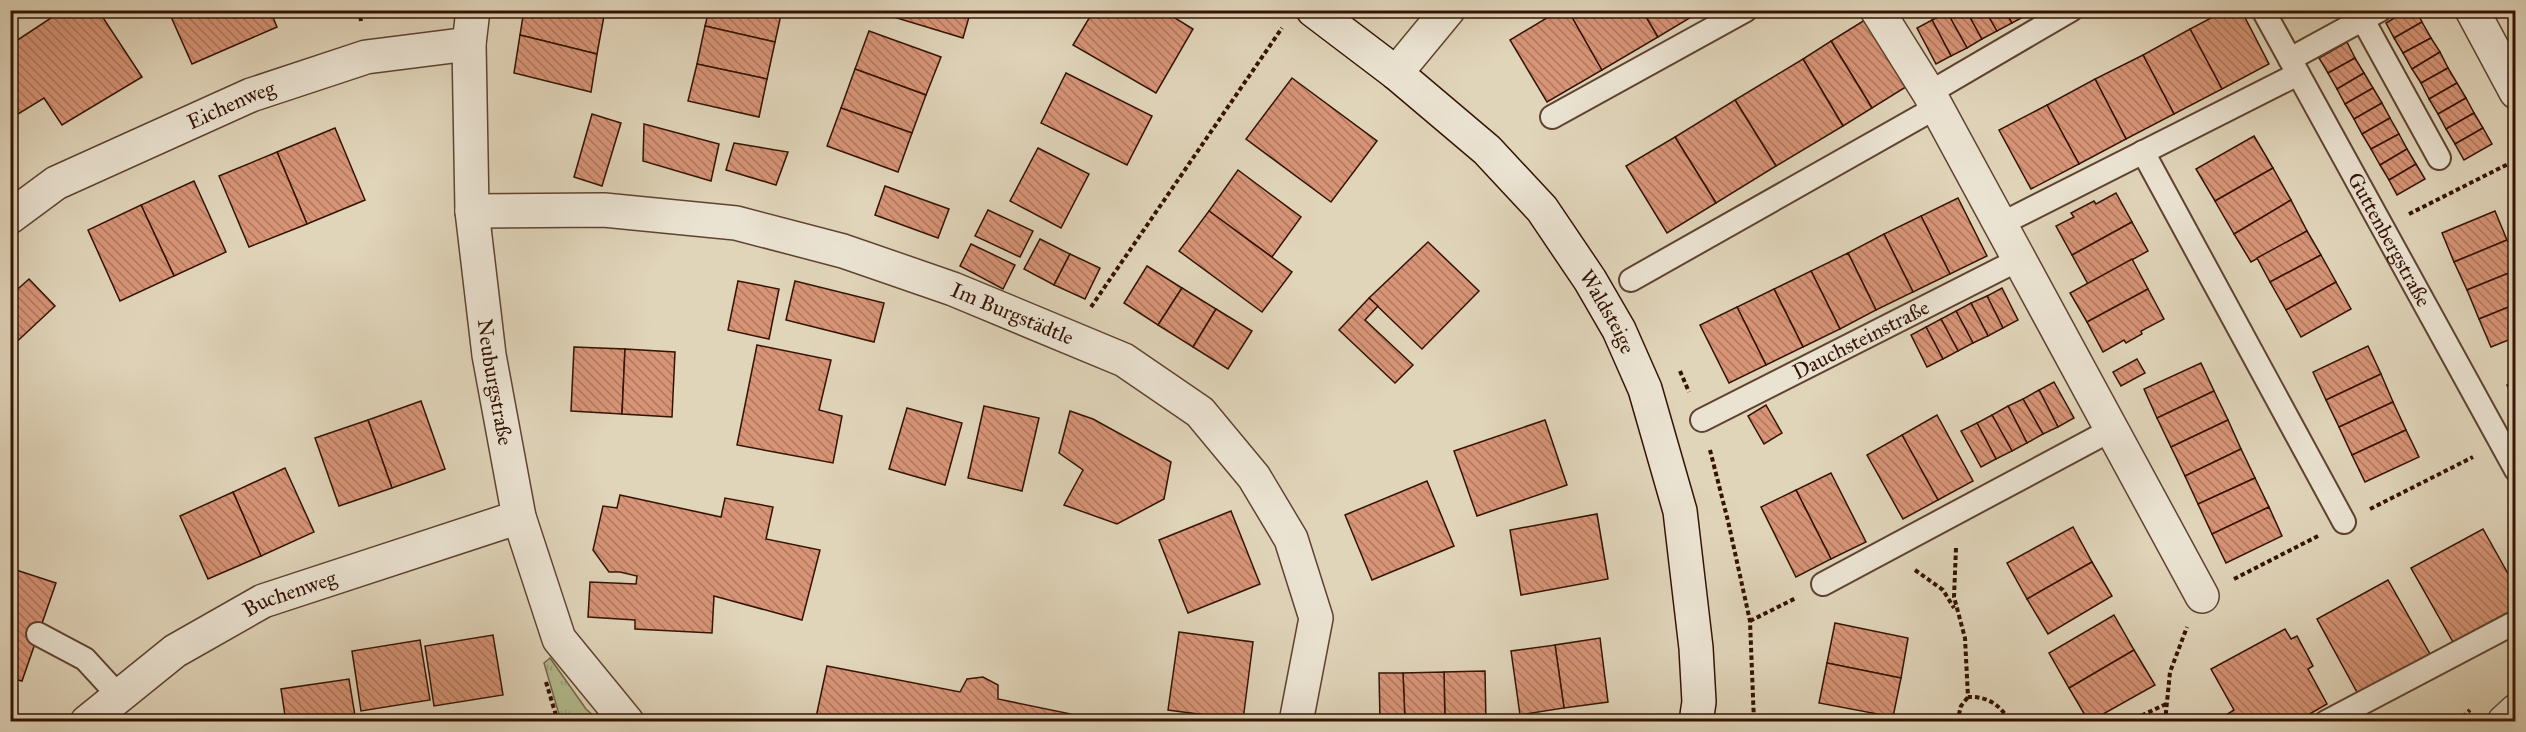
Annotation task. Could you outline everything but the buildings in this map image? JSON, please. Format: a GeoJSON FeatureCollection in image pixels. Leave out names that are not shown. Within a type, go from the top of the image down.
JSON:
{"type":"FeatureCollection","features":[{"type":"Feature","properties":{"kind":"street","name":"Neuburgstraße"},"geometry":{"type":"LineString","coordinates":[[473,10],[469,44],[472,210],[489,355],[519,517],[559,639],[627,722]]}},
{"type":"Feature","properties":{"kind":"street"},"geometry":{"type":"LineString","coordinates":[[1396,73],[1448,10]]}},
{"type":"Feature","properties":{"kind":"street"},"geometry":{"type":"LineString","coordinates":[[1877,10],[1933,100],[2202,596]]}},
{"type":"Feature","properties":{"kind":"street"},"geometry":{"type":"LineString","coordinates":[[2472,10],[2516,92]]}},
{"type":"Feature","properties":{"kind":"street","name":"Waldsteige"},"geometry":{"type":"LineString","coordinates":[[1301,15],[1396,73],[1487,150],[1542,209],[1590,280],[1619,330],[1645,389],[1680,511],[1696,648],[1699,702],[1696,722]]}},
{"type":"Feature","properties":{"kind":"street","name":"Eichenweg"},"geometry":{"type":"LineString","coordinates":[[10,217],[56,183],[251,95],[366,57],[469,44]]}},
{"type":"Feature","properties":{"kind":"street","name":"Im Burgstädtle"},"geometry":{"type":"LineString","coordinates":[[472,210],[604,210],[736,223],[843,251],[953,289],[1125,360],[1200,412],[1254,477],[1291,539],[1316,618],[1296,722]]}},
{"type":"Feature","properties":{"kind":"street","name":"Buchenweg"},"geometry":{"type":"LineString","coordinates":[[87,722],[175,651],[262,601],[519,517]]}},
{"type":"Feature","properties":{"kind":"street"},"geometry":{"type":"LineString","coordinates":[[2504,722],[2516,711]]}},
{"type":"Feature","properties":{"kind":"lane"},"geometry":{"type":"LineString","coordinates":[[1552,117],[1746,10]]}},
{"type":"Feature","properties":{"kind":"lane"},"geometry":{"type":"LineString","coordinates":[[1631,280],[1933,100],[2071,10]]}},
{"type":"Feature","properties":{"kind":"lane","name":"Guttenbergstraße"},"geometry":{"type":"LineString","coordinates":[[2263,10],[2516,470]]}},
{"type":"Feature","properties":{"kind":"lane"},"geometry":{"type":"LineString","coordinates":[[2001,224],[2143,152],[2294,67],[2371,15],[2439,158]]}},
{"type":"Feature","properties":{"kind":"lane"},"geometry":{"type":"LineString","coordinates":[[2143,152],[2344,522]]}},
{"type":"Feature","properties":{"kind":"lane","name":"Dauchsteinstraße"},"geometry":{"type":"LineString","coordinates":[[1702,420],[2020,259]]}},
{"type":"Feature","properties":{"kind":"lane"},"geometry":{"type":"LineString","coordinates":[[1823,584],[2111,430]]}},
{"type":"Feature","properties":{"kind":"lane"},"geometry":{"type":"LineString","coordinates":[[2326,722],[2516,622]]}},
{"type":"Feature","properties":{"kind":"lane"},"geometry":{"type":"LineString","coordinates":[[38,634],[85,659],[119,696]]}},
{"type":"Feature","properties":{"kind":"path"},"geometry":{"type":"LineString","coordinates":[[1070,338],[1301,15]]}},
{"type":"Feature","properties":{"kind":"path"},"geometry":{"type":"LineString","coordinates":[[2382,227],[2516,160]]}},
{"type":"Feature","properties":{"kind":"path"},"geometry":{"type":"LineString","coordinates":[[1958,540],[1954,555],[1954,597],[1965,638],[1968,697]]}},
{"type":"Feature","properties":{"kind":"path"},"geometry":{"type":"LineString","coordinates":[[1878,554],[1920,573],[1943,590],[1956,611]]}},
{"type":"Feature","properties":{"kind":"path"},"geometry":{"type":"LineString","coordinates":[[1750,621],[1823,584]]}},
{"type":"Feature","properties":{"kind":"path"},"geometry":{"type":"LineString","coordinates":[[2165,722],[2170,672],[2177,650],[2202,596]]}},
{"type":"Feature","properties":{"kind":"path"},"geometry":{"type":"LineString","coordinates":[[1957,722],[1960,706],[1968,697],[1976,696],[2000,707],[2010,722]]}},
{"type":"Feature","properties":{"kind":"path"},"geometry":{"type":"LineString","coordinates":[[2128,722],[2166,704]]}},
{"type":"Feature","properties":{"kind":"path"},"geometry":{"type":"LineString","coordinates":[[536,722],[557,718]]}},
{"type":"Feature","properties":{"kind":"green space"},"geometry":{"type":"Polygon","coordinates":[[[550,658],[586,709],[599,721],[561,721],[544,663],[550,658]]]}}]}
